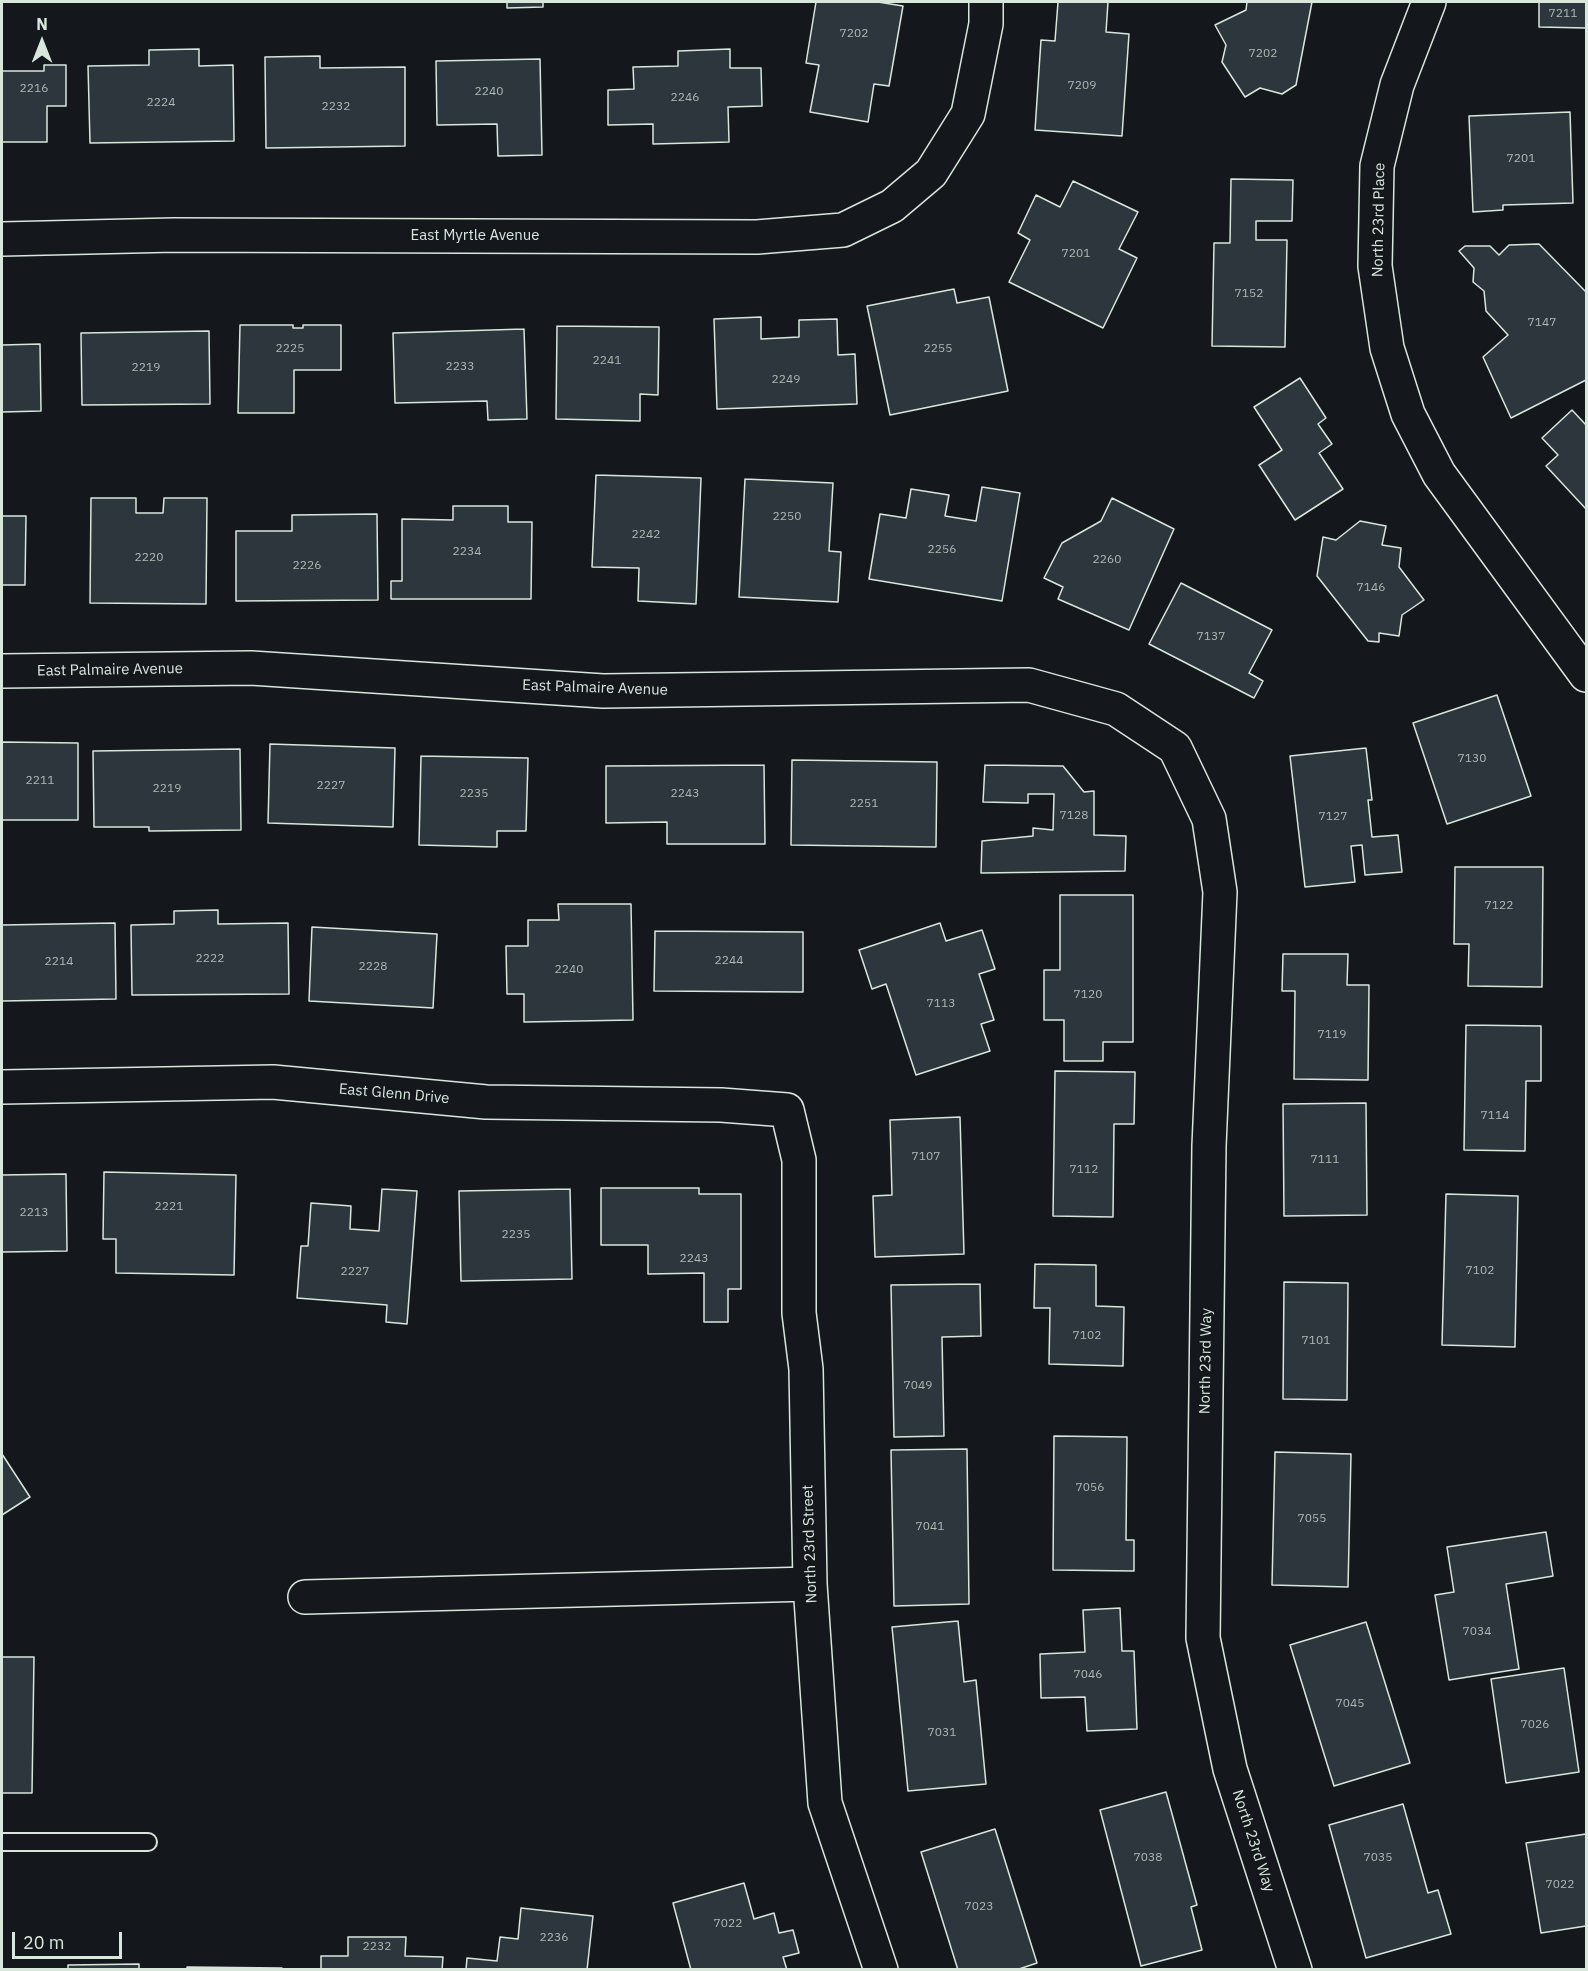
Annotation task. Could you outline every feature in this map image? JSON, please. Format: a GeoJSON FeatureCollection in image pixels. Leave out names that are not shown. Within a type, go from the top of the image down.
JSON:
{"type":"FeatureCollection","features":[{"type":"Feature","properties":{"kind":"street","name":"East Myrtle Avenue"},"geometry":{"type":"LineString","coordinates":[[2,239],[174,235],[757,237],[843,230],[892,206],[931,173],[968,114],[986,24],[986,2]]}},
{"type":"Feature","properties":{"kind":"street","name":"North 23rd Place"},"geometry":{"type":"LineString","coordinates":[[1429,2],[1397,85],[1377,166],[1375,266],[1386,348],[1408,414],[1439,474],[1552,630],[1583,660]]}},
{"type":"Feature","properties":{"kind":"street","name":"East Palmaire Avenue"},"geometry":{"type":"LineString","coordinates":[[2,671],[251,668],[603,691],[1029,685],[1116,709],[1175,748]]}},
{"type":"Feature","properties":{"kind":"street","name":"North 23rd Way"},"geometry":{"type":"LineString","coordinates":[[1175,748],[1209,819],[1220,892],[1209,1146],[1203,1638],[1230,1768],[1295,1970]]}},
{"type":"Feature","properties":{"kind":"street","name":"East Glenn Drive"},"geometry":{"type":"LineString","coordinates":[[2,1087],[273,1082],[486,1102],[721,1105],[787,1110]]}},
{"type":"Feature","properties":{"kind":"street","name":"North 23rd Street"},"geometry":{"type":"LineString","coordinates":[[787,1110],[799,1160],[799,1313],[806,1369],[810,1584],[825,1803],[881,1970]]}},
{"type":"Feature","properties":{"kind":"street"},"geometry":{"type":"LineString","coordinates":[[305,1597],[810,1584]]}},
{"type":"Feature","properties":{"kind":"lane"},"geometry":{"type":"LineString","coordinates":[[2,1842],[148,1842]]}},
{"type":"Feature","properties":{"kind":"building"},"geometry":{"type":"Polygon","coordinates":[[[507,2],[543,2],[543,7],[507,8],[507,2]]]}},
{"type":"Feature","properties":{"kind":"building"},"geometry":{"type":"Polygon","coordinates":[[[816,2],[878,2],[903,6],[889,86],[874,84],[868,122],[810,112],[819,65],[806,63],[816,2]]]}},
{"type":"Feature","properties":{"kind":"building"},"geometry":{"type":"Polygon","coordinates":[[[1058,2],[1108,2],[1106,32],[1129,34],[1122,136],[1035,130],[1041,40],[1055,41],[1058,2]]]}},
{"type":"Feature","properties":{"kind":"building"},"geometry":{"type":"Polygon","coordinates":[[[1247,2],[1312,2],[1296,85],[1282,94],[1260,88],[1245,97],[1222,62],[1226,45],[1215,25],[1246,10],[1247,2]]]}},
{"type":"Feature","properties":{"kind":"building"},"geometry":{"type":"Polygon","coordinates":[[[1539,2],[1586,2],[1586,28],[1539,27],[1539,2]]]}},
{"type":"Feature","properties":{"kind":"building"},"geometry":{"type":"Polygon","coordinates":[[[199,49],[199,66],[233,65],[234,141],[90,143],[88,66],[149,65],[149,50],[199,49]]]}},
{"type":"Feature","properties":{"kind":"building"},"geometry":{"type":"Polygon","coordinates":[[[730,49],[730,68],[761,68],[762,106],[728,107],[729,142],[653,144],[653,124],[608,125],[608,90],[634,89],[633,67],[678,66],[678,51],[730,49]]]}},
{"type":"Feature","properties":{"kind":"building"},"geometry":{"type":"Polygon","coordinates":[[[320,56],[320,68],[405,67],[405,146],[266,148],[265,57],[320,56]]]}},
{"type":"Feature","properties":{"kind":"building"},"geometry":{"type":"Polygon","coordinates":[[[540,59],[542,155],[498,156],[497,124],[437,125],[436,61],[540,59]]]}},
{"type":"Feature","properties":{"kind":"building"},"geometry":{"type":"Polygon","coordinates":[[[44,65],[66,65],[66,106],[47,106],[47,142],[2,142],[2,71],[44,71],[44,65]]]}},
{"type":"Feature","properties":{"kind":"building"},"geometry":{"type":"Polygon","coordinates":[[[1570,112],[1573,203],[1503,205],[1503,210],[1473,212],[1469,116],[1570,112]]]}},
{"type":"Feature","properties":{"kind":"building"},"geometry":{"type":"Polygon","coordinates":[[[1231,179],[1293,180],[1292,221],[1256,221],[1256,240],[1287,240],[1285,347],[1212,346],[1214,243],[1230,243],[1231,179]]]}},
{"type":"Feature","properties":{"kind":"building"},"geometry":{"type":"Polygon","coordinates":[[[1073,181],[1138,212],[1119,249],[1137,258],[1103,328],[1009,282],[1030,240],[1018,233],[1036,195],[1060,207],[1073,181]]]}},
{"type":"Feature","properties":{"kind":"building"},"geometry":{"type":"Polygon","coordinates":[[[1539,244],[1586,292],[1586,380],[1511,418],[1483,357],[1508,335],[1486,311],[1484,291],[1473,282],[1474,268],[1459,251],[1465,246],[1490,246],[1499,255],[1509,245],[1539,244]]]}},
{"type":"Feature","properties":{"kind":"building"},"geometry":{"type":"Polygon","coordinates":[[[954,289],[957,303],[989,297],[1008,391],[890,415],[867,306],[954,289]]]}},
{"type":"Feature","properties":{"kind":"building"},"geometry":{"type":"Polygon","coordinates":[[[761,317],[761,339],[799,337],[799,320],[837,319],[838,355],[855,354],[857,404],[717,409],[714,319],[761,317]]]}},
{"type":"Feature","properties":{"kind":"building"},"geometry":{"type":"Polygon","coordinates":[[[240,325],[293,325],[293,328],[303,328],[303,325],[341,325],[341,370],[294,370],[294,413],[238,413],[240,325]]]}},
{"type":"Feature","properties":{"kind":"building"},"geometry":{"type":"Polygon","coordinates":[[[557,326],[659,327],[658,395],[640,394],[640,421],[556,419],[557,326]]]}},
{"type":"Feature","properties":{"kind":"building"},"geometry":{"type":"Polygon","coordinates":[[[524,329],[527,419],[488,420],[487,401],[395,403],[393,333],[524,329]]]}},
{"type":"Feature","properties":{"kind":"building"},"geometry":{"type":"Polygon","coordinates":[[[209,331],[210,404],[82,405],[81,333],[209,331]]]}},
{"type":"Feature","properties":{"kind":"building"},"geometry":{"type":"Polygon","coordinates":[[[40,344],[41,411],[2,412],[2,345],[40,344]]]}},
{"type":"Feature","properties":{"kind":"building"},"geometry":{"type":"Polygon","coordinates":[[[1300,378],[1326,418],[1318,424],[1332,444],[1319,453],[1343,489],[1295,520],[1259,465],[1282,450],[1254,407],[1300,378]]]}},
{"type":"Feature","properties":{"kind":"building"},"geometry":{"type":"Polygon","coordinates":[[[1572,410],[1586,425],[1586,509],[1546,466],[1558,455],[1542,438],[1572,410]]]}},
{"type":"Feature","properties":{"kind":"building"},"geometry":{"type":"Polygon","coordinates":[[[596,475],[701,478],[696,604],[638,601],[639,568],[592,567],[596,475]]]}},
{"type":"Feature","properties":{"kind":"building"},"geometry":{"type":"Polygon","coordinates":[[[745,479],[833,483],[829,551],[841,552],[838,602],[739,597],[745,479]]]}},
{"type":"Feature","properties":{"kind":"building"},"geometry":{"type":"Polygon","coordinates":[[[982,487],[1020,493],[1002,601],[869,579],[880,514],[906,518],[911,489],[949,495],[945,516],[976,521],[982,487]]]}},
{"type":"Feature","properties":{"kind":"building"},"geometry":{"type":"Polygon","coordinates":[[[91,498],[136,498],[136,513],[163,513],[164,498],[207,498],[206,604],[90,603],[91,498]]]}},
{"type":"Feature","properties":{"kind":"building"},"geometry":{"type":"Polygon","coordinates":[[[1112,498],[1174,529],[1129,630],[1058,599],[1063,587],[1044,578],[1062,543],[1101,521],[1112,498]]]}},
{"type":"Feature","properties":{"kind":"building"},"geometry":{"type":"Polygon","coordinates":[[[453,506],[508,506],[508,522],[532,522],[531,599],[391,599],[391,581],[402,581],[402,519],[453,520],[453,506]]]}},
{"type":"Feature","properties":{"kind":"building"},"geometry":{"type":"Polygon","coordinates":[[[377,514],[378,600],[236,601],[236,531],[292,531],[292,515],[377,514]]]}},
{"type":"Feature","properties":{"kind":"building"},"geometry":{"type":"Polygon","coordinates":[[[2,516],[26,516],[25,585],[2,585],[2,516]]]}},
{"type":"Feature","properties":{"kind":"building"},"geometry":{"type":"Polygon","coordinates":[[[1360,521],[1386,526],[1382,545],[1401,548],[1399,567],[1424,600],[1402,615],[1399,636],[1379,633],[1379,642],[1368,641],[1317,576],[1323,537],[1336,540],[1360,521]]]}},
{"type":"Feature","properties":{"kind":"building"},"geometry":{"type":"Polygon","coordinates":[[[1181,583],[1272,630],[1249,673],[1263,681],[1254,698],[1149,644],[1181,583]]]}},
{"type":"Feature","properties":{"kind":"building"},"geometry":{"type":"Polygon","coordinates":[[[1497,695],[1531,796],[1447,824],[1413,723],[1497,695]]]}},
{"type":"Feature","properties":{"kind":"building"},"geometry":{"type":"Polygon","coordinates":[[[2,742],[78,743],[78,820],[2,820],[2,742]]]}},
{"type":"Feature","properties":{"kind":"building"},"geometry":{"type":"Polygon","coordinates":[[[270,744],[395,748],[393,827],[268,823],[270,744]]]}},
{"type":"Feature","properties":{"kind":"building"},"geometry":{"type":"Polygon","coordinates":[[[1366,748],[1372,800],[1368,800],[1372,837],[1398,835],[1402,872],[1365,875],[1362,845],[1351,846],[1355,882],[1305,887],[1290,756],[1366,748]]]}},
{"type":"Feature","properties":{"kind":"building"},"geometry":{"type":"Polygon","coordinates":[[[240,749],[241,830],[149,831],[149,827],[94,827],[93,751],[240,749]]]}},
{"type":"Feature","properties":{"kind":"building"},"geometry":{"type":"Polygon","coordinates":[[[421,756],[528,758],[526,831],[497,831],[497,847],[419,845],[421,756]]]}},
{"type":"Feature","properties":{"kind":"building"},"geometry":{"type":"Polygon","coordinates":[[[792,760],[937,762],[936,847],[791,845],[792,760]]]}},
{"type":"Feature","properties":{"kind":"building"},"geometry":{"type":"Polygon","coordinates":[[[764,765],[765,844],[667,844],[667,822],[606,823],[606,766],[764,765]]]}},
{"type":"Feature","properties":{"kind":"building"},"geometry":{"type":"Polygon","coordinates":[[[985,765],[1063,766],[1084,792],[1094,791],[1094,835],[1126,836],[1125,871],[981,873],[982,841],[1033,836],[1033,828],[1053,830],[1054,794],[1028,794],[1028,803],[983,802],[985,765]]]}},
{"type":"Feature","properties":{"kind":"building"},"geometry":{"type":"Polygon","coordinates":[[[1455,867],[1543,867],[1542,987],[1468,986],[1469,944],[1454,944],[1455,867]]]}},
{"type":"Feature","properties":{"kind":"building"},"geometry":{"type":"Polygon","coordinates":[[[1060,895],[1133,895],[1133,1042],[1103,1042],[1103,1061],[1064,1061],[1064,1020],[1044,1020],[1044,970],[1060,970],[1060,895]]]}},
{"type":"Feature","properties":{"kind":"building"},"geometry":{"type":"Polygon","coordinates":[[[558,904],[631,904],[633,1020],[524,1022],[524,994],[507,994],[506,946],[528,946],[528,920],[559,920],[558,904]]]}},
{"type":"Feature","properties":{"kind":"building"},"geometry":{"type":"Polygon","coordinates":[[[218,910],[218,924],[288,923],[289,994],[132,995],[131,925],[174,924],[174,911],[218,910]]]}},
{"type":"Feature","properties":{"kind":"building"},"geometry":{"type":"Polygon","coordinates":[[[115,923],[116,999],[2,1001],[2,925],[115,923]]]}},
{"type":"Feature","properties":{"kind":"building"},"geometry":{"type":"Polygon","coordinates":[[[940,923],[946,941],[982,930],[995,969],[979,974],[994,1020],[981,1024],[990,1051],[916,1075],[886,984],[872,989],[859,950],[940,923]]]}},
{"type":"Feature","properties":{"kind":"building"},"geometry":{"type":"Polygon","coordinates":[[[312,927],[437,934],[433,1008],[309,1001],[312,927]]]}},
{"type":"Feature","properties":{"kind":"building"},"geometry":{"type":"Polygon","coordinates":[[[655,931],[803,932],[803,992],[654,991],[655,931]]]}},
{"type":"Feature","properties":{"kind":"building"},"geometry":{"type":"Polygon","coordinates":[[[1283,954],[1348,954],[1347,985],[1369,985],[1368,1080],[1294,1079],[1295,991],[1282,991],[1283,954]]]}},
{"type":"Feature","properties":{"kind":"building"},"geometry":{"type":"Polygon","coordinates":[[[1466,1025],[1541,1026],[1541,1081],[1526,1081],[1525,1151],[1464,1150],[1466,1025]]]}},
{"type":"Feature","properties":{"kind":"building"},"geometry":{"type":"Polygon","coordinates":[[[1055,1071],[1135,1072],[1134,1124],[1114,1124],[1113,1217],[1053,1216],[1055,1071]]]}},
{"type":"Feature","properties":{"kind":"building"},"geometry":{"type":"Polygon","coordinates":[[[1366,1103],[1367,1215],[1284,1216],[1283,1104],[1366,1103]]]}},
{"type":"Feature","properties":{"kind":"building"},"geometry":{"type":"Polygon","coordinates":[[[960,1117],[964,1254],[875,1257],[873,1196],[892,1195],[890,1120],[960,1117]]]}},
{"type":"Feature","properties":{"kind":"building"},"geometry":{"type":"Polygon","coordinates":[[[104,1172],[236,1175],[234,1275],[116,1273],[116,1239],[103,1239],[104,1172]]]}},
{"type":"Feature","properties":{"kind":"building"},"geometry":{"type":"Polygon","coordinates":[[[66,1174],[67,1251],[2,1252],[2,1175],[66,1174]]]}},
{"type":"Feature","properties":{"kind":"building"},"geometry":{"type":"Polygon","coordinates":[[[601,1188],[699,1188],[699,1194],[741,1194],[741,1289],[728,1289],[728,1322],[704,1322],[704,1273],[648,1274],[648,1245],[601,1245],[601,1188]]]}},
{"type":"Feature","properties":{"kind":"building"},"geometry":{"type":"Polygon","coordinates":[[[382,1189],[417,1191],[407,1324],[386,1322],[387,1305],[297,1298],[301,1246],[308,1246],[311,1203],[351,1206],[350,1229],[379,1231],[382,1189]]]}},
{"type":"Feature","properties":{"kind":"building"},"geometry":{"type":"Polygon","coordinates":[[[570,1189],[572,1279],[461,1281],[459,1191],[570,1189]]]}},
{"type":"Feature","properties":{"kind":"building"},"geometry":{"type":"Polygon","coordinates":[[[1446,1194],[1518,1196],[1515,1347],[1442,1345],[1446,1194]]]}},
{"type":"Feature","properties":{"kind":"building"},"geometry":{"type":"Polygon","coordinates":[[[1035,1264],[1096,1265],[1096,1306],[1124,1307],[1123,1366],[1049,1364],[1050,1308],[1034,1308],[1035,1264]]]}},
{"type":"Feature","properties":{"kind":"building"},"geometry":{"type":"Polygon","coordinates":[[[1284,1282],[1348,1283],[1347,1400],[1283,1399],[1284,1282]]]}},
{"type":"Feature","properties":{"kind":"building"},"geometry":{"type":"Polygon","coordinates":[[[980,1284],[981,1336],[942,1337],[944,1436],[894,1437],[891,1285],[980,1284]]]}},
{"type":"Feature","properties":{"kind":"building"},"geometry":{"type":"Polygon","coordinates":[[[1054,1436],[1127,1437],[1126,1540],[1134,1540],[1134,1571],[1053,1570],[1054,1436]]]}},
{"type":"Feature","properties":{"kind":"building"},"geometry":{"type":"Polygon","coordinates":[[[967,1449],[969,1604],[894,1606],[891,1450],[967,1449]]]}},
{"type":"Feature","properties":{"kind":"building"},"geometry":{"type":"Polygon","coordinates":[[[1275,1452],[1351,1454],[1348,1587],[1272,1585],[1275,1452]]]}},
{"type":"Feature","properties":{"kind":"building"},"geometry":{"type":"Polygon","coordinates":[[[2,1454],[30,1497],[2,1515],[2,1454]]]}},
{"type":"Feature","properties":{"kind":"building"},"geometry":{"type":"Polygon","coordinates":[[[1546,1532],[1553,1576],[1506,1584],[1519,1669],[1449,1680],[1435,1595],[1454,1592],[1447,1547],[1546,1532]]]}},
{"type":"Feature","properties":{"kind":"building"},"geometry":{"type":"Polygon","coordinates":[[[1120,1608],[1122,1651],[1134,1651],[1137,1729],[1087,1731],[1085,1697],[1041,1698],[1040,1654],[1085,1652],[1083,1610],[1120,1608]]]}},
{"type":"Feature","properties":{"kind":"building"},"geometry":{"type":"Polygon","coordinates":[[[958,1621],[964,1682],[976,1680],[986,1784],[908,1791],[892,1627],[958,1621]]]}},
{"type":"Feature","properties":{"kind":"building"},"geometry":{"type":"Polygon","coordinates":[[[1366,1622],[1410,1763],[1334,1786],[1290,1645],[1366,1622]]]}},
{"type":"Feature","properties":{"kind":"building"},"geometry":{"type":"Polygon","coordinates":[[[2,1657],[34,1657],[32,1793],[2,1793],[2,1657]]]}},
{"type":"Feature","properties":{"kind":"building"},"geometry":{"type":"Polygon","coordinates":[[[1564,1668],[1579,1772],[1506,1783],[1491,1679],[1564,1668]]]}},
{"type":"Feature","properties":{"kind":"building"},"geometry":{"type":"Polygon","coordinates":[[[1166,1792],[1197,1905],[1191,1907],[1202,1950],[1141,1966],[1100,1810],[1166,1792]]]}},
{"type":"Feature","properties":{"kind":"building"},"geometry":{"type":"Polygon","coordinates":[[[1403,1804],[1428,1893],[1438,1890],[1451,1934],[1366,1958],[1329,1825],[1403,1804]]]}},
{"type":"Feature","properties":{"kind":"building"},"geometry":{"type":"Polygon","coordinates":[[[995,1829],[1037,1963],[1016,1970],[958,1970],[921,1852],[995,1829]]]}},
{"type":"Feature","properties":{"kind":"building"},"geometry":{"type":"Polygon","coordinates":[[[1586,1834],[1586,1926],[1541,1933],[1526,1843],[1586,1834]]]}},
{"type":"Feature","properties":{"kind":"building"},"geometry":{"type":"Polygon","coordinates":[[[744,1883],[754,1919],[774,1913],[779,1933],[793,1930],[799,1953],[783,1957],[787,1970],[691,1970],[673,1903],[744,1883]]]}},
{"type":"Feature","properties":{"kind":"building"},"geometry":{"type":"Polygon","coordinates":[[[521,1908],[593,1916],[587,1970],[466,1970],[467,1958],[497,1961],[500,1937],[518,1939],[521,1908]]]}},
{"type":"Feature","properties":{"kind":"building"},"geometry":{"type":"Polygon","coordinates":[[[348,1937],[406,1937],[405,1956],[443,1957],[442,1970],[321,1970],[321,1956],[348,1956],[348,1937]]]}},
{"type":"Feature","properties":{"kind":"building"},"geometry":{"type":"Polygon","coordinates":[[[139,1964],[139,1970],[68,1970],[68,1965],[139,1964]]]}},
{"type":"Feature","properties":{"kind":"building"},"geometry":{"type":"Polygon","coordinates":[[[187,1967],[282,1968],[282,1970],[187,1970],[187,1967]]]}}]}
